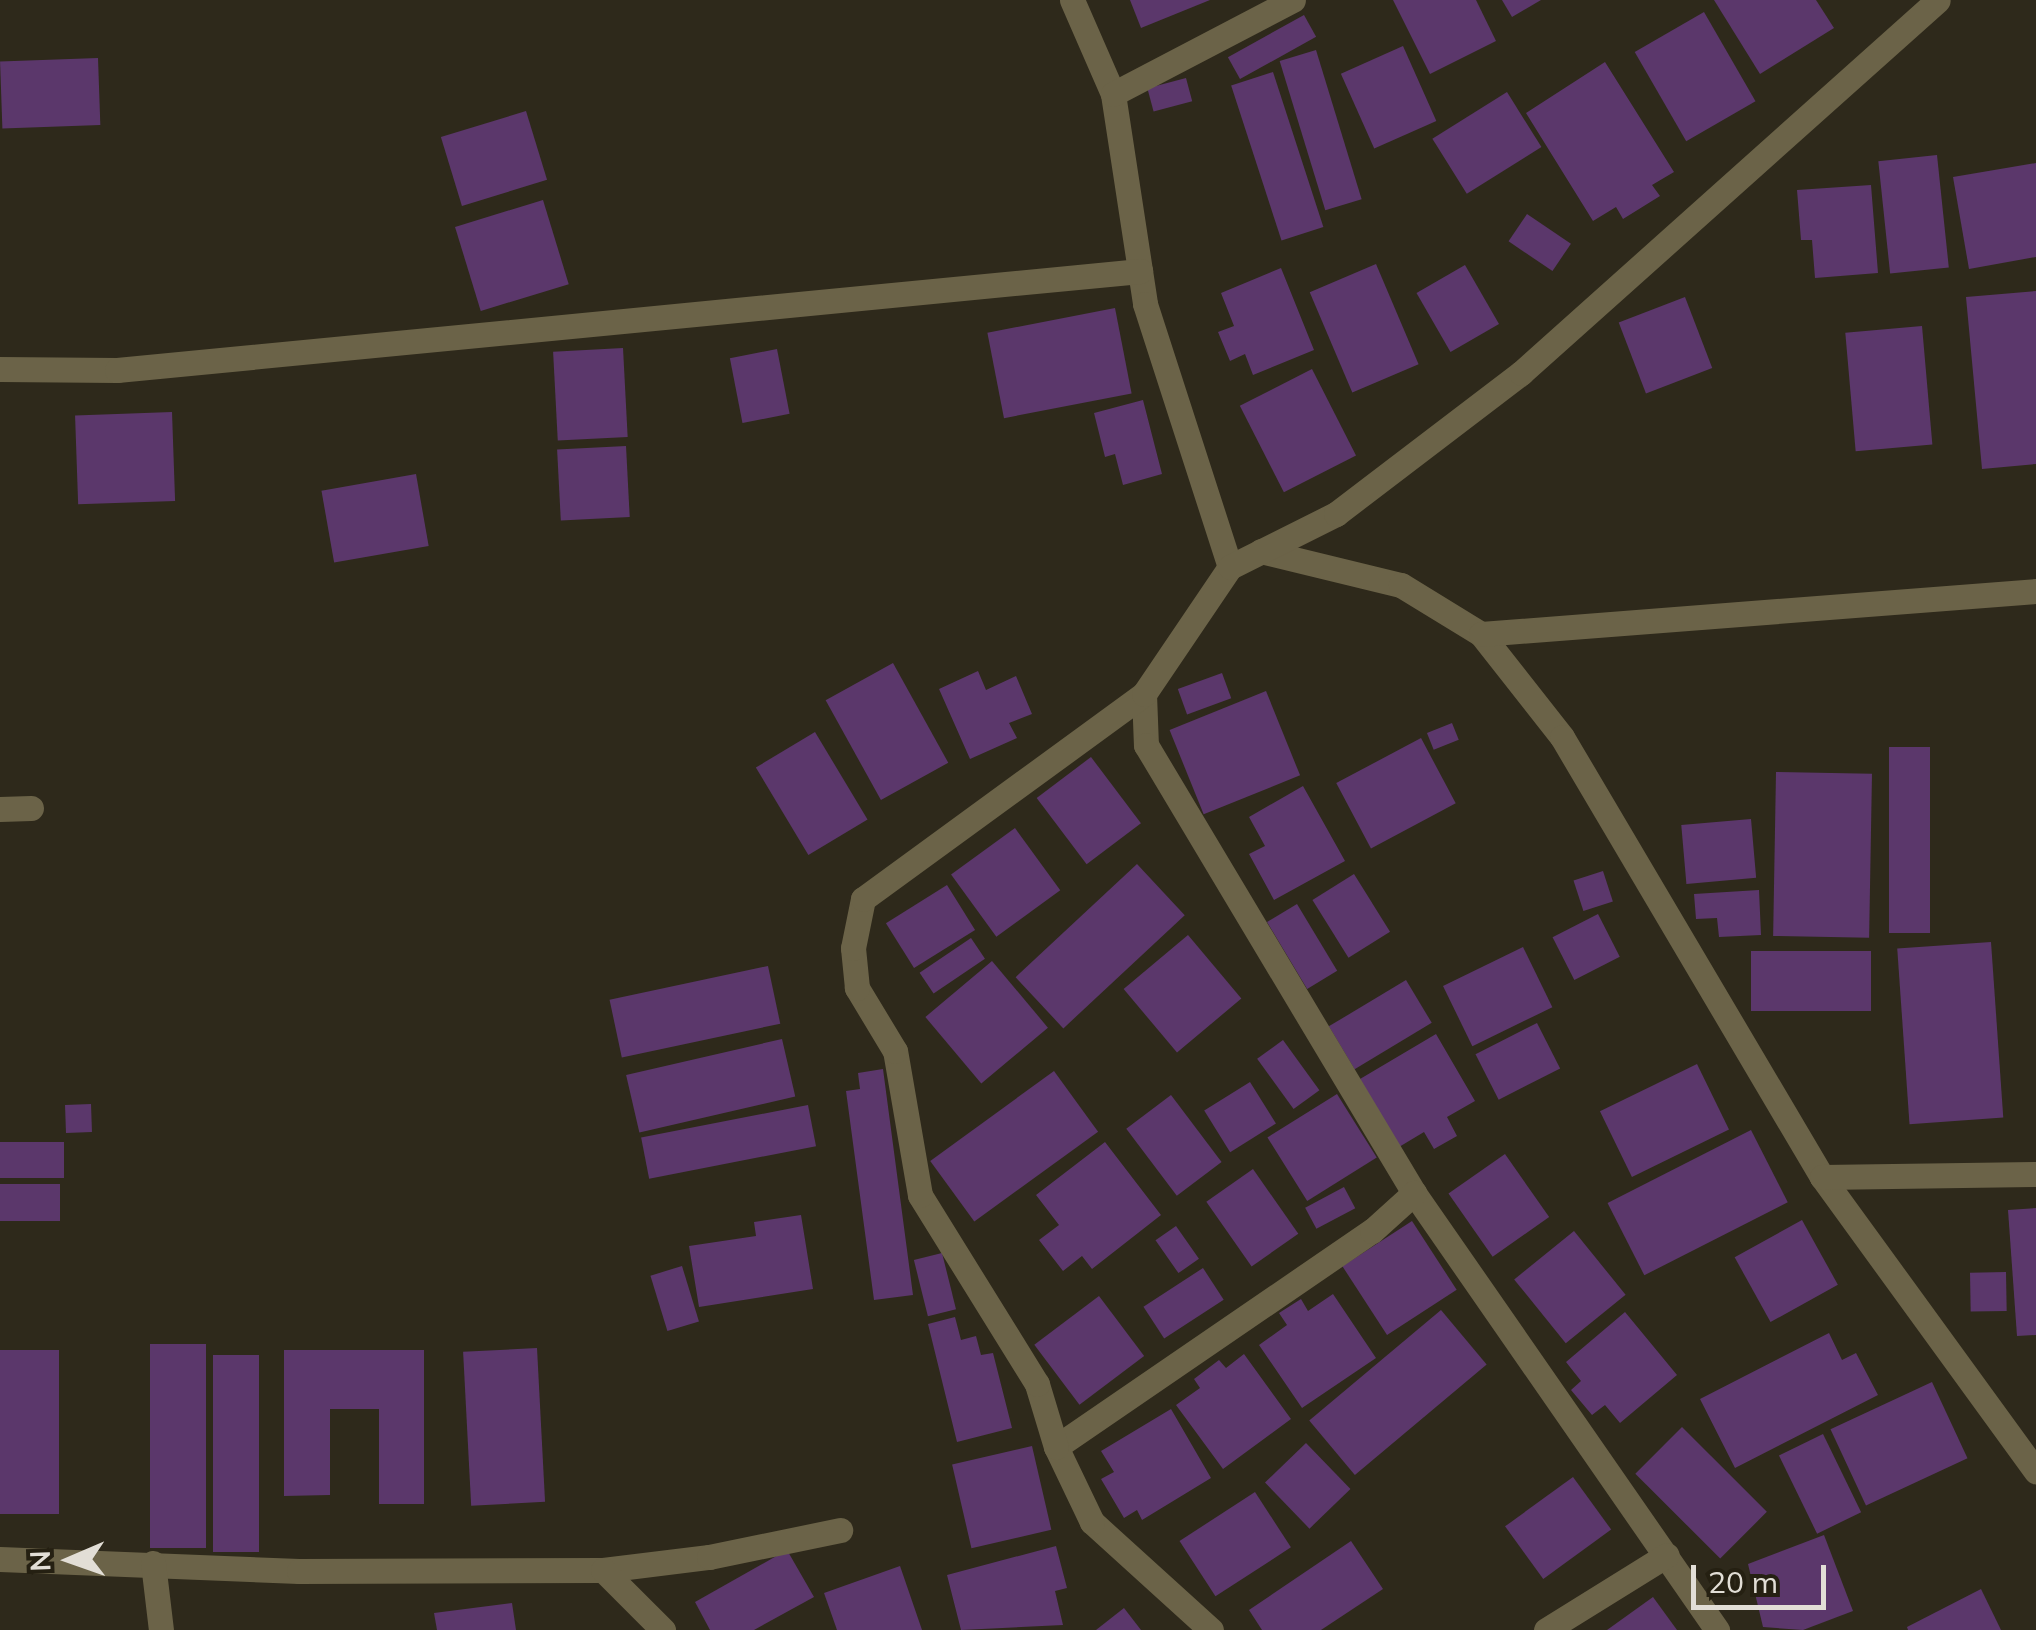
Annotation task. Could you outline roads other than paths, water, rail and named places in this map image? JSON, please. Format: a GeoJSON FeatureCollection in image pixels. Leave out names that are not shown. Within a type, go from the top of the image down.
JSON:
{"type":"FeatureCollection","features":[{"type":"Feature","properties":{"kind":"street"},"geometry":{"type":"LineString","coordinates":[[1072,0],[1113,94],[1140,271],[1204,501],[1230,567]]}},
{"type":"Feature","properties":{"kind":"street"},"geometry":{"type":"LineString","coordinates":[[1113,94],[1293,0]]}},
{"type":"Feature","properties":{"kind":"street"},"geometry":{"type":"LineString","coordinates":[[1211,1630],[1092,1522],[1056,1447],[1037,1384],[920,1195],[895,1051],[857,988],[854,948],[863,899],[1144,694],[1230,567],[1336,514],[1521,373],[1938,0]]}},
{"type":"Feature","properties":{"kind":"street"},"geometry":{"type":"LineString","coordinates":[[0,370],[117,370],[1140,271]]}},
{"type":"Feature","properties":{"kind":"street"},"geometry":{"type":"LineString","coordinates":[[1261,551],[1402,585],[1481,634],[1562,736],[1822,1177],[2036,1472]]}},
{"type":"Feature","properties":{"kind":"street"},"geometry":{"type":"LineString","coordinates":[[1481,634],[2036,590]]}},
{"type":"Feature","properties":{"kind":"street"},"geometry":{"type":"LineString","coordinates":[[1144,694],[1146,745],[1414,1193],[1716,1630]]}},
{"type":"Feature","properties":{"kind":"street"},"geometry":{"type":"LineString","coordinates":[[0,810],[31,808]]}},
{"type":"Feature","properties":{"kind":"street"},"geometry":{"type":"LineString","coordinates":[[1822,1177],[2036,1174]]}},
{"type":"Feature","properties":{"kind":"street"},"geometry":{"type":"LineString","coordinates":[[1056,1447],[1372,1231],[1414,1193]]}},
{"type":"Feature","properties":{"kind":"street"},"geometry":{"type":"LineString","coordinates":[[0,1559],[299,1572],[604,1570],[709,1557],[840,1530]]}},
{"type":"Feature","properties":{"kind":"street"},"geometry":{"type":"LineString","coordinates":[[1546,1630],[1667,1555]]}},
{"type":"Feature","properties":{"kind":"street"},"geometry":{"type":"LineString","coordinates":[[153,1563],[161,1630]]}},
{"type":"Feature","properties":{"kind":"street"},"geometry":{"type":"LineString","coordinates":[[604,1570],[663,1630]]}}]}
